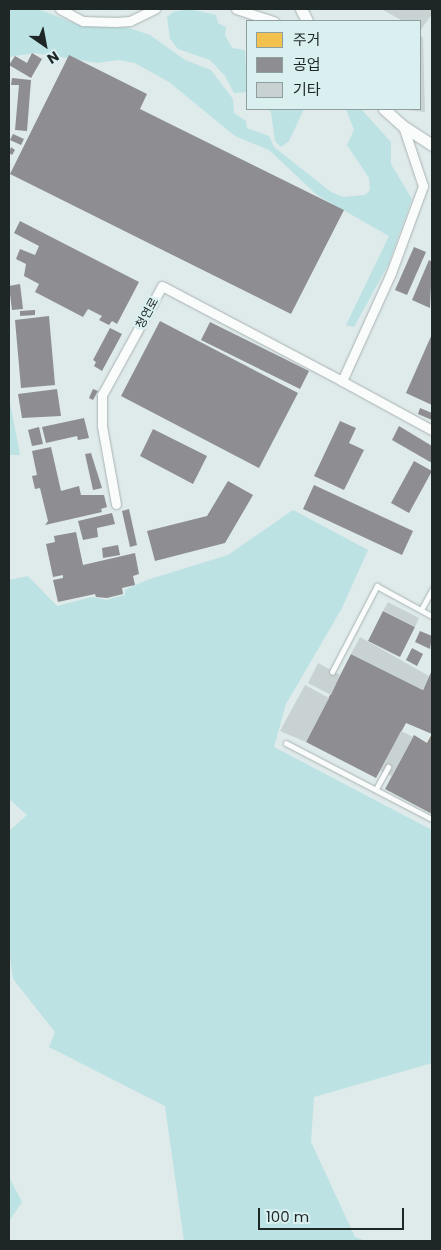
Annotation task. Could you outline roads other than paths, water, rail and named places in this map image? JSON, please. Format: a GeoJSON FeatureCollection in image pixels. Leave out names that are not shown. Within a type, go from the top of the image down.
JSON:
{"type":"FeatureCollection","features":[{"type":"Feature","properties":{"kind":"main road"},"geometry":{"type":"LineString","coordinates":[[385,110],[403,126],[432,145]]}},
{"type":"Feature","properties":{"kind":"street"},"geometry":{"type":"LineString","coordinates":[[60,9],[83,21],[115,22],[130,21],[155,9]]}},
{"type":"Feature","properties":{"kind":"street"},"geometry":{"type":"LineString","coordinates":[[236,9],[271,20]]}},
{"type":"Feature","properties":{"kind":"street"},"geometry":{"type":"LineString","coordinates":[[342,381],[428,186],[403,126]]}},
{"type":"Feature","properties":{"kind":"street","name":"청연로"},"geometry":{"type":"LineString","coordinates":[[116,504],[102,426],[102,395],[162,286],[432,430]]}},
{"type":"Feature","properties":{"kind":"lane"},"geometry":{"type":"LineString","coordinates":[[332,672],[377,586],[432,616]]}},
{"type":"Feature","properties":{"kind":"lane"},"geometry":{"type":"LineString","coordinates":[[421,610],[432,590]]}},
{"type":"Feature","properties":{"kind":"lane"},"geometry":{"type":"LineString","coordinates":[[286,743],[432,819]]}},
{"type":"Feature","properties":{"kind":"lane"},"geometry":{"type":"LineString","coordinates":[[376,789],[388,767]]}}]}
